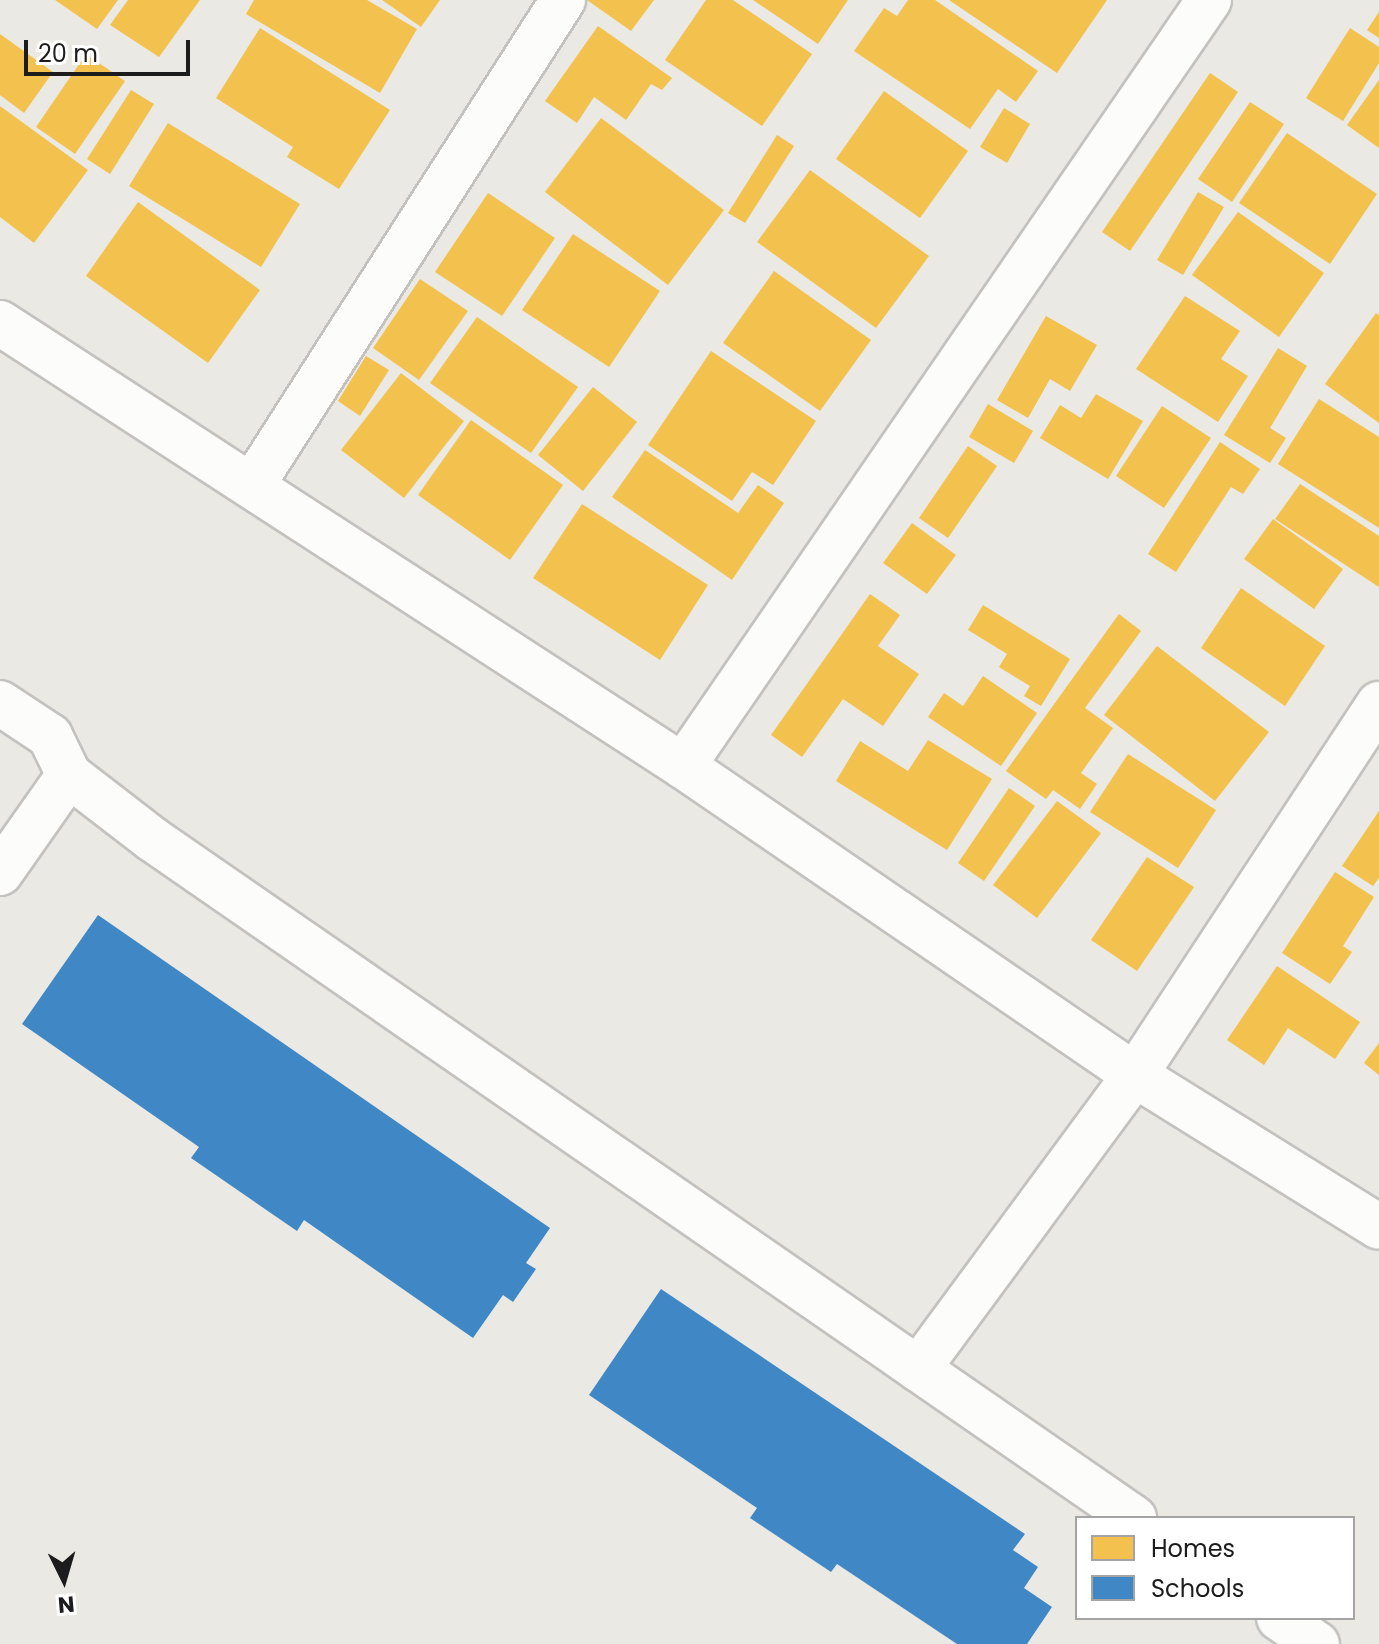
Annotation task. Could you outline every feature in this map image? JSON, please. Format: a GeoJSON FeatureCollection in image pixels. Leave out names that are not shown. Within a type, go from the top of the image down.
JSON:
{"type":"FeatureCollection","features":[{"type":"Feature","properties":{"kind":"street"},"geometry":{"type":"LineString","coordinates":[[253,484],[563,0]]}},
{"type":"Feature","properties":{"kind":"street"},"geometry":{"type":"LineString","coordinates":[[683,766],[1209,0]]}},
{"type":"Feature","properties":{"kind":"street"},"geometry":{"type":"LineString","coordinates":[[0,323],[253,484],[683,766],[1135,1075],[1379,1227]]}},
{"type":"Feature","properties":{"kind":"street"},"geometry":{"type":"LineString","coordinates":[[0,703],[50,736],[69,775],[152,839],[1131,1516]]}},
{"type":"Feature","properties":{"kind":"street"},"geometry":{"type":"LineString","coordinates":[[918,1369],[1135,1075],[1379,704]]}},
{"type":"Feature","properties":{"kind":"street"},"geometry":{"type":"LineString","coordinates":[[0,873],[69,775]]}},
{"type":"Feature","properties":{"kind":"street"},"geometry":{"type":"LineString","coordinates":[[1282,1620],[1317,1644]]}},
{"type":"Feature","properties":{"kind":"building: Homes"},"geometry":{"type":"Polygon","coordinates":[[[55,0],[118,0],[97,29],[55,0]]]}},
{"type":"Feature","properties":{"kind":"building: Homes"},"geometry":{"type":"Polygon","coordinates":[[[128,0],[200,0],[159,57],[110,25],[128,0]]]}},
{"type":"Feature","properties":{"kind":"building: Homes"},"geometry":{"type":"Polygon","coordinates":[[[254,0],[367,0],[417,29],[380,93],[246,14],[254,0]]]}},
{"type":"Feature","properties":{"kind":"building: Homes"},"geometry":{"type":"Polygon","coordinates":[[[382,0],[440,0],[421,27],[382,0]]]}},
{"type":"Feature","properties":{"kind":"building: Homes"},"geometry":{"type":"Polygon","coordinates":[[[587,0],[654,0],[631,31],[587,0]]]}},
{"type":"Feature","properties":{"kind":"building: Homes"},"geometry":{"type":"Polygon","coordinates":[[[706,0],[733,0],[812,54],[762,126],[665,60],[706,0]]]}},
{"type":"Feature","properties":{"kind":"building: Homes"},"geometry":{"type":"Polygon","coordinates":[[[753,0],[848,0],[818,44],[753,0]]]}},
{"type":"Feature","properties":{"kind":"building: Homes"},"geometry":{"type":"Polygon","coordinates":[[[908,0],[935,0],[1038,71],[1016,102],[998,89],[970,129],[854,51],[884,8],[897,16],[908,0]]]}},
{"type":"Feature","properties":{"kind":"building: Homes"},"geometry":{"type":"Polygon","coordinates":[[[949,0],[1107,0],[1057,73],[949,0]]]}},
{"type":"Feature","properties":{"kind":"building: Homes"},"geometry":{"type":"Polygon","coordinates":[[[1379,12],[1379,38],[1367,30],[1379,12]]]}},
{"type":"Feature","properties":{"kind":"building: Homes"},"geometry":{"type":"Polygon","coordinates":[[[598,26],[672,78],[662,90],[651,84],[626,120],[594,97],[577,123],[545,101],[598,26]]]}},
{"type":"Feature","properties":{"kind":"building: Homes"},"geometry":{"type":"Polygon","coordinates":[[[260,28],[390,110],[339,189],[287,157],[293,147],[216,98],[260,28]]]}},
{"type":"Feature","properties":{"kind":"building: Homes"},"geometry":{"type":"Polygon","coordinates":[[[1350,28],[1379,47],[1379,63],[1343,121],[1306,98],[1350,28]]]}},
{"type":"Feature","properties":{"kind":"building: Homes"},"geometry":{"type":"Polygon","coordinates":[[[0,34],[53,72],[24,113],[0,95],[0,34]]]}},
{"type":"Feature","properties":{"kind":"building: Homes"},"geometry":{"type":"Polygon","coordinates":[[[86,54],[125,81],[75,154],[36,127],[86,54]]]}},
{"type":"Feature","properties":{"kind":"building: Homes"},"geometry":{"type":"Polygon","coordinates":[[[1210,73],[1238,92],[1130,251],[1102,232],[1210,73]]]}},
{"type":"Feature","properties":{"kind":"building: Homes"},"geometry":{"type":"Polygon","coordinates":[[[1379,80],[1379,148],[1347,125],[1379,80]]]}},
{"type":"Feature","properties":{"kind":"building: Homes"},"geometry":{"type":"Polygon","coordinates":[[[131,90],[154,104],[110,174],[87,159],[131,90]]]}},
{"type":"Feature","properties":{"kind":"building: Homes"},"geometry":{"type":"Polygon","coordinates":[[[884,91],[968,151],[920,218],[836,159],[884,91]]]}},
{"type":"Feature","properties":{"kind":"building: Homes"},"geometry":{"type":"Polygon","coordinates":[[[1250,102],[1284,124],[1232,202],[1198,179],[1250,102]]]}},
{"type":"Feature","properties":{"kind":"building: Homes"},"geometry":{"type":"Polygon","coordinates":[[[0,106],[88,170],[34,243],[0,217],[0,106]]]}},
{"type":"Feature","properties":{"kind":"building: Homes"},"geometry":{"type":"Polygon","coordinates":[[[1004,108],[1030,124],[1007,163],[980,147],[1004,108]]]}},
{"type":"Feature","properties":{"kind":"building: Homes"},"geometry":{"type":"Polygon","coordinates":[[[601,118],[724,210],[668,285],[545,192],[601,118]]]}},
{"type":"Feature","properties":{"kind":"building: Homes"},"geometry":{"type":"Polygon","coordinates":[[[168,123],[300,204],[261,267],[129,186],[168,123]]]}},
{"type":"Feature","properties":{"kind":"building: Homes"},"geometry":{"type":"Polygon","coordinates":[[[1287,133],[1377,194],[1330,264],[1239,203],[1287,133]]]}},
{"type":"Feature","properties":{"kind":"building: Homes"},"geometry":{"type":"Polygon","coordinates":[[[777,135],[794,146],[745,223],[728,213],[777,135]]]}},
{"type":"Feature","properties":{"kind":"building: Homes"},"geometry":{"type":"Polygon","coordinates":[[[810,170],[929,256],[876,328],[757,242],[810,170]]]}},
{"type":"Feature","properties":{"kind":"building: Homes"},"geometry":{"type":"Polygon","coordinates":[[[1198,192],[1224,207],[1183,275],[1157,260],[1198,192]]]}},
{"type":"Feature","properties":{"kind":"building: Homes"},"geometry":{"type":"Polygon","coordinates":[[[488,193],[555,238],[502,316],[435,272],[488,193]]]}},
{"type":"Feature","properties":{"kind":"building: Homes"},"geometry":{"type":"Polygon","coordinates":[[[138,202],[260,290],[208,363],[86,276],[138,202]]]}},
{"type":"Feature","properties":{"kind":"building: Homes"},"geometry":{"type":"Polygon","coordinates":[[[1238,212],[1324,273],[1279,337],[1192,275],[1238,212]]]}},
{"type":"Feature","properties":{"kind":"building: Homes"},"geometry":{"type":"Polygon","coordinates":[[[573,234],[660,291],[609,367],[522,310],[573,234]]]}},
{"type":"Feature","properties":{"kind":"building: Homes"},"geometry":{"type":"Polygon","coordinates":[[[774,271],[871,340],[820,411],[723,343],[774,271]]]}},
{"type":"Feature","properties":{"kind":"building: Homes"},"geometry":{"type":"Polygon","coordinates":[[[420,279],[468,311],[419,380],[373,348],[420,279]]]}},
{"type":"Feature","properties":{"kind":"building: Homes"},"geometry":{"type":"Polygon","coordinates":[[[1185,296],[1240,331],[1221,359],[1248,376],[1218,422],[1136,369],[1185,296]]]}},
{"type":"Feature","properties":{"kind":"building: Homes"},"geometry":{"type":"Polygon","coordinates":[[[1376,313],[1379,315],[1379,423],[1325,384],[1376,313]]]}},
{"type":"Feature","properties":{"kind":"building: Homes"},"geometry":{"type":"Polygon","coordinates":[[[1046,316],[1097,345],[1070,391],[1050,379],[1028,418],[997,400],[1046,316]]]}},
{"type":"Feature","properties":{"kind":"building: Homes"},"geometry":{"type":"Polygon","coordinates":[[[477,317],[578,387],[531,453],[430,383],[477,317]]]}},
{"type":"Feature","properties":{"kind":"building: Homes"},"geometry":{"type":"Polygon","coordinates":[[[1278,348],[1307,366],[1270,428],[1286,438],[1270,463],[1224,435],[1278,348]]]}},
{"type":"Feature","properties":{"kind":"building: Homes"},"geometry":{"type":"Polygon","coordinates":[[[711,351],[816,421],[773,485],[752,472],[732,501],[648,445],[711,351]]]}},
{"type":"Feature","properties":{"kind":"building: Homes"},"geometry":{"type":"Polygon","coordinates":[[[366,356],[389,370],[360,416],[338,401],[366,356]]]}},
{"type":"Feature","properties":{"kind":"building: Homes"},"geometry":{"type":"Polygon","coordinates":[[[401,373],[464,421],[404,498],[341,450],[401,373]]]}},
{"type":"Feature","properties":{"kind":"building: Homes"},"geometry":{"type":"Polygon","coordinates":[[[593,387],[637,422],[583,491],[538,455],[593,387]]]}},
{"type":"Feature","properties":{"kind":"building: Homes"},"geometry":{"type":"Polygon","coordinates":[[[1096,394],[1143,421],[1108,479],[1040,438],[1060,405],[1081,418],[1096,394]]]}},
{"type":"Feature","properties":{"kind":"building: Homes"},"geometry":{"type":"Polygon","coordinates":[[[1319,399],[1379,437],[1379,528],[1278,464],[1319,399]]]}},
{"type":"Feature","properties":{"kind":"building: Homes"},"geometry":{"type":"Polygon","coordinates":[[[988,404],[1033,431],[1014,463],[969,437],[988,404]]]}},
{"type":"Feature","properties":{"kind":"building: Homes"},"geometry":{"type":"Polygon","coordinates":[[[1162,406],[1211,438],[1164,508],[1116,476],[1162,406]]]}},
{"type":"Feature","properties":{"kind":"building: Homes"},"geometry":{"type":"Polygon","coordinates":[[[471,420],[563,485],[510,560],[418,495],[471,420]]]}},
{"type":"Feature","properties":{"kind":"building: Homes"},"geometry":{"type":"Polygon","coordinates":[[[1220,442],[1260,469],[1243,494],[1231,487],[1176,572],[1148,554],[1220,442]]]}},
{"type":"Feature","properties":{"kind":"building: Homes"},"geometry":{"type":"Polygon","coordinates":[[[968,446],[997,466],[948,538],[919,518],[968,446]]]}},
{"type":"Feature","properties":{"kind":"building: Homes"},"geometry":{"type":"Polygon","coordinates":[[[645,450],[738,513],[758,485],[784,503],[732,580],[612,497],[645,450]]]}},
{"type":"Feature","properties":{"kind":"building: Homes"},"geometry":{"type":"Polygon","coordinates":[[[1300,484],[1379,536],[1379,587],[1275,519],[1300,484]]]}},
{"type":"Feature","properties":{"kind":"building: Homes"},"geometry":{"type":"Polygon","coordinates":[[[582,504],[708,585],[660,660],[533,578],[582,504]]]}},
{"type":"Feature","properties":{"kind":"building: Homes"},"geometry":{"type":"Polygon","coordinates":[[[1273,519],[1343,569],[1314,609],[1244,559],[1273,519]]]}},
{"type":"Feature","properties":{"kind":"building: Homes"},"geometry":{"type":"Polygon","coordinates":[[[912,523],[956,555],[927,594],[883,563],[912,523]]]}},
{"type":"Feature","properties":{"kind":"building: Homes"},"geometry":{"type":"Polygon","coordinates":[[[1241,588],[1325,646],[1285,706],[1201,648],[1241,588]]]}},
{"type":"Feature","properties":{"kind":"building: Homes"},"geometry":{"type":"Polygon","coordinates":[[[870,594],[900,615],[878,646],[919,674],[883,726],[843,699],[802,757],[771,735],[870,594]]]}},
{"type":"Feature","properties":{"kind":"building: Homes"},"geometry":{"type":"Polygon","coordinates":[[[983,605],[1070,659],[1041,706],[1024,696],[1030,686],[999,667],[1007,654],[968,630],[983,605]]]}},
{"type":"Feature","properties":{"kind":"building: Homes"},"geometry":{"type":"Polygon","coordinates":[[[1119,614],[1141,631],[1085,708],[1113,728],[1081,773],[1097,784],[1080,809],[1053,790],[1046,799],[1006,771],[1119,614]]]}},
{"type":"Feature","properties":{"kind":"building: Homes"},"geometry":{"type":"Polygon","coordinates":[[[1157,646],[1269,732],[1215,801],[1104,715],[1157,646]]]}},
{"type":"Feature","properties":{"kind":"building: Homes"},"geometry":{"type":"Polygon","coordinates":[[[983,676],[1037,713],[1001,766],[928,717],[944,693],[963,706],[983,676]]]}},
{"type":"Feature","properties":{"kind":"building: Homes"},"geometry":{"type":"Polygon","coordinates":[[[928,740],[992,779],[947,850],[836,781],[860,741],[908,771],[928,740]]]}},
{"type":"Feature","properties":{"kind":"building: Homes"},"geometry":{"type":"Polygon","coordinates":[[[1128,754],[1216,810],[1178,868],[1090,812],[1128,754]]]}},
{"type":"Feature","properties":{"kind":"building: Homes"},"geometry":{"type":"Polygon","coordinates":[[[1009,788],[1035,806],[984,881],[958,863],[1009,788]]]}},
{"type":"Feature","properties":{"kind":"building: Homes"},"geometry":{"type":"Polygon","coordinates":[[[1057,801],[1101,833],[1037,918],[993,885],[1057,801]]]}},
{"type":"Feature","properties":{"kind":"building: Homes"},"geometry":{"type":"Polygon","coordinates":[[[1379,811],[1379,878],[1373,886],[1342,866],[1379,811]]]}},
{"type":"Feature","properties":{"kind":"building: Homes"},"geometry":{"type":"Polygon","coordinates":[[[1147,857],[1194,887],[1137,971],[1091,940],[1147,857]]]}},
{"type":"Feature","properties":{"kind":"building: Homes"},"geometry":{"type":"Polygon","coordinates":[[[1335,872],[1374,897],[1343,946],[1352,952],[1330,984],[1282,953],[1335,872]]]}},
{"type":"Feature","properties":{"kind":"building: Homes"},"geometry":{"type":"Polygon","coordinates":[[[1277,966],[1360,1022],[1335,1059],[1288,1028],[1264,1065],[1227,1040],[1277,966]]]}},
{"type":"Feature","properties":{"kind":"building: Homes"},"geometry":{"type":"Polygon","coordinates":[[[1379,1043],[1379,1075],[1364,1063],[1379,1043]]]}},
{"type":"Feature","properties":{"kind":"building: Schools"},"geometry":{"type":"Polygon","coordinates":[[[98,915],[550,1228],[526,1263],[536,1269],[513,1302],[503,1295],[473,1338],[304,1220],[297,1231],[191,1158],[199,1147],[22,1024],[98,915]]]}},
{"type":"Feature","properties":{"kind":"building: Schools"},"geometry":{"type":"Polygon","coordinates":[[[661,1289],[1025,1534],[1013,1550],[1038,1567],[1024,1588],[1052,1607],[1027,1644],[957,1644],[837,1564],[831,1572],[750,1518],[757,1508],[589,1395],[661,1289]]]}}]}
